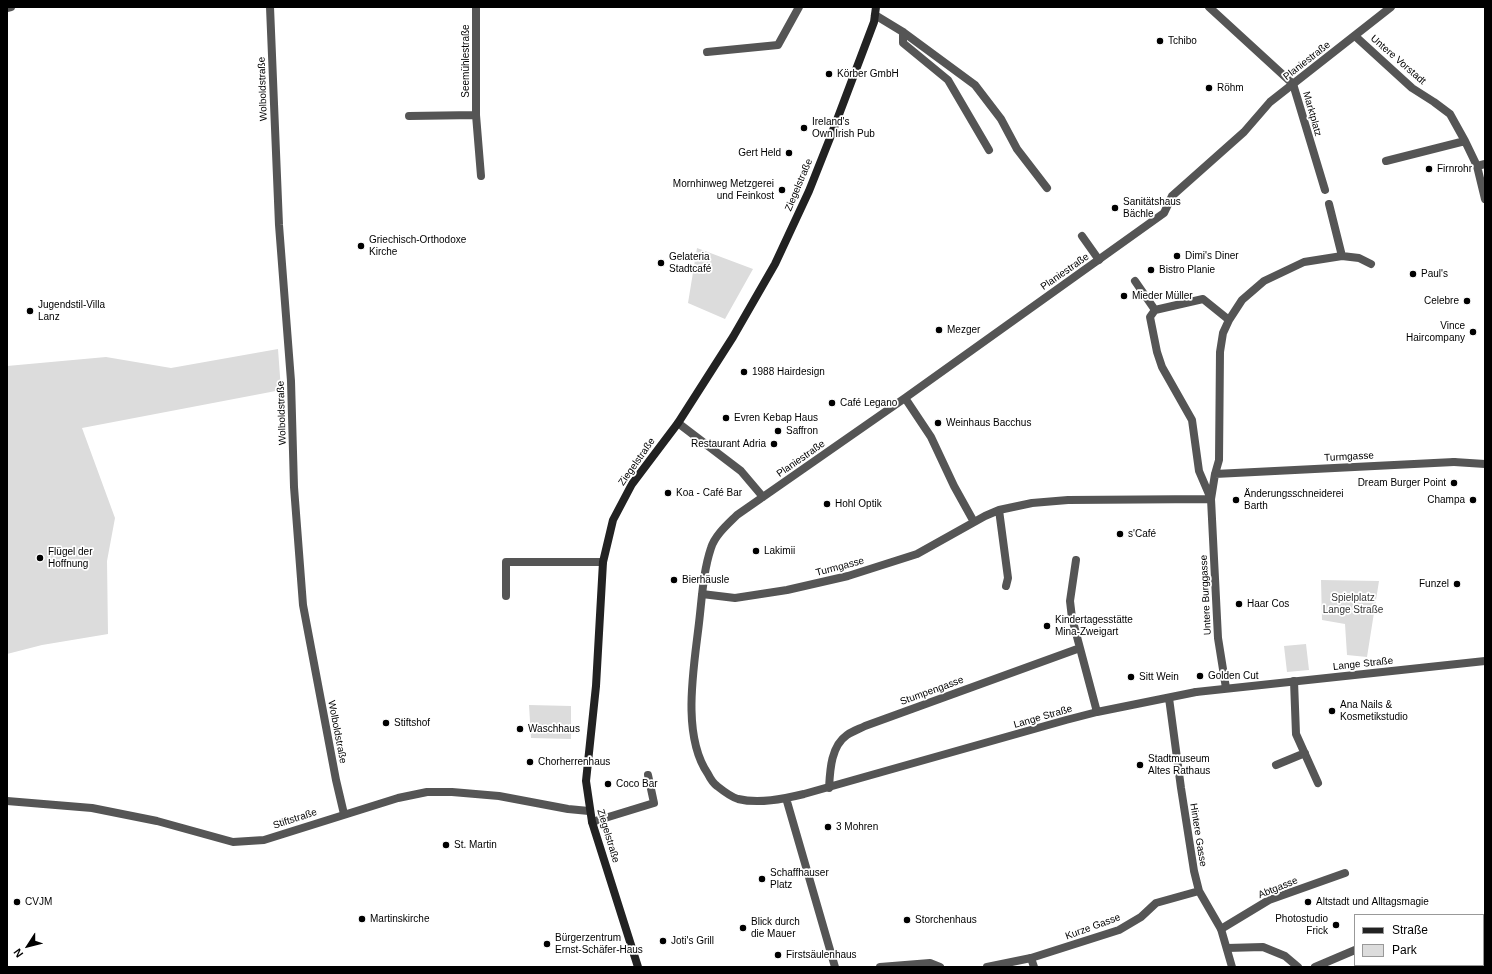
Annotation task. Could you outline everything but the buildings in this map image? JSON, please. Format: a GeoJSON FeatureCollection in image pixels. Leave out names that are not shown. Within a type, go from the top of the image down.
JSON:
{"type":"FeatureCollection","features":[{"type":"Feature","properties":{"kind":"main road","name":"Ziegelstraße"},"geometry":{"type":"LineString","coordinates":[[638,967],[592,822],[589,811],[586,781],[596,686],[603,562],[613,520],[632,484],[678,423],[733,337],[775,264],[809,191],[832,133],[875,11]]}},
{"type":"Feature","properties":{"kind":"street"},"geometry":{"type":"LineString","coordinates":[[7,8],[11,7]]}},
{"type":"Feature","properties":{"kind":"street","name":"Wolboldstraße"},"geometry":{"type":"LineString","coordinates":[[270,7],[279,225],[291,381],[294,487],[303,604],[330,750],[344,814]]}},
{"type":"Feature","properties":{"kind":"street","name":"Seemühlestraße"},"geometry":{"type":"LineString","coordinates":[[476,7],[476,115],[480,176]]}},
{"type":"Feature","properties":{"kind":"street"},"geometry":{"type":"LineString","coordinates":[[707,52],[778,44],[799,7]]}},
{"type":"Feature","properties":{"kind":"street","name":"Marktplatz"},"geometry":{"type":"LineString","coordinates":[[1209,7],[1293,84],[1325,190]]}},
{"type":"Feature","properties":{"kind":"street","name":"Planiestraße"},"geometry":{"type":"LineString","coordinates":[[786,798],[761,800],[736,799],[715,785],[703,767],[694,742],[691,688],[702,594],[706,566],[711,546],[721,531],[737,515],[905,398],[1164,213],[1172,196],[1244,132],[1270,102],[1391,7]]}},
{"type":"Feature","properties":{"kind":"street"},"geometry":{"type":"LineString","coordinates":[[875,11],[975,84],[1001,119],[1016,149],[1047,188]]}},
{"type":"Feature","properties":{"kind":"street"},"geometry":{"type":"LineString","coordinates":[[903,32],[903,43],[948,80],[989,150]]}},
{"type":"Feature","properties":{"kind":"street","name":"Untere Vorstadt"},"geometry":{"type":"LineString","coordinates":[[1355,36],[1412,88],[1450,114],[1481,165],[1485,199]]}},
{"type":"Feature","properties":{"kind":"street"},"geometry":{"type":"LineString","coordinates":[[409,116],[476,115]]}},
{"type":"Feature","properties":{"kind":"street"},"geometry":{"type":"LineString","coordinates":[[1386,161],[1465,140]]}},
{"type":"Feature","properties":{"kind":"street"},"geometry":{"type":"LineString","coordinates":[[1329,204],[1342,256]]}},
{"type":"Feature","properties":{"kind":"street"},"geometry":{"type":"LineString","coordinates":[[1082,236],[1099,260]]}},
{"type":"Feature","properties":{"kind":"street","name":"Untere Burggasse"},"geometry":{"type":"LineString","coordinates":[[1226,688],[1218,638],[1211,500],[1219,460],[1220,352],[1224,332],[1229,320],[1242,300],[1264,281],[1304,262],[1342,256],[1359,258],[1371,264]]}},
{"type":"Feature","properties":{"kind":"street"},"geometry":{"type":"LineString","coordinates":[[1135,281],[1155,310],[1204,299],[1229,320]]}},
{"type":"Feature","properties":{"kind":"street","name":"Untere Burggasse"},"geometry":{"type":"LineString","coordinates":[[1155,310],[1150,317],[1157,352],[1162,367],[1192,420],[1199,471],[1211,500]]}},
{"type":"Feature","properties":{"kind":"street"},"geometry":{"type":"LineString","coordinates":[[905,398],[931,437],[954,486],[974,522]]}},
{"type":"Feature","properties":{"kind":"street"},"geometry":{"type":"LineString","coordinates":[[678,423],[741,471],[763,497]]}},
{"type":"Feature","properties":{"kind":"street","name":"Turmgasse"},"geometry":{"type":"LineString","coordinates":[[1215,474],[1454,462],[1485,464]]}},
{"type":"Feature","properties":{"kind":"street","name":"Turmgasse"},"geometry":{"type":"LineString","coordinates":[[702,594],[735,598],[787,590],[848,576],[917,554],[985,516],[999,510],[1032,503],[1068,500],[1211,500]]}},
{"type":"Feature","properties":{"kind":"street"},"geometry":{"type":"LineString","coordinates":[[999,510],[1008,578],[1006,586]]}},
{"type":"Feature","properties":{"kind":"street"},"geometry":{"type":"LineString","coordinates":[[1076,560],[1070,602],[1072,618],[1097,712]]}},
{"type":"Feature","properties":{"kind":"street"},"geometry":{"type":"LineString","coordinates":[[506,596],[506,562],[603,562]]}},
{"type":"Feature","properties":{"kind":"street","name":"Stumpengasse"},"geometry":{"type":"LineString","coordinates":[[829,788],[830,766],[836,748],[846,736],[865,726],[1080,648]]}},
{"type":"Feature","properties":{"kind":"street","name":"Lange Straße"},"geometry":{"type":"LineString","coordinates":[[786,798],[829,788],[1097,712],[1196,692],[1485,661]]}},
{"type":"Feature","properties":{"kind":"street"},"geometry":{"type":"LineString","coordinates":[[1294,681],[1296,734],[1318,783]]}},
{"type":"Feature","properties":{"kind":"street","name":"Hintere Gasse"},"geometry":{"type":"LineString","coordinates":[[1169,698],[1194,872],[1199,891],[1221,929],[1232,967]]}},
{"type":"Feature","properties":{"kind":"street"},"geometry":{"type":"LineString","coordinates":[[1276,765],[1305,753]]}},
{"type":"Feature","properties":{"kind":"street"},"geometry":{"type":"LineString","coordinates":[[592,822],[654,803],[648,774]]}},
{"type":"Feature","properties":{"kind":"street","name":"Stiftstraße"},"geometry":{"type":"LineString","coordinates":[[7,801],[92,808],[157,821],[233,842],[264,840],[398,798],[427,792],[452,792],[499,796],[568,809],[589,811]]}},
{"type":"Feature","properties":{"kind":"street"},"geometry":{"type":"LineString","coordinates":[[786,798],[835,967]]}},
{"type":"Feature","properties":{"kind":"street","name":"Abtgasse"},"geometry":{"type":"LineString","coordinates":[[1221,929],[1269,900],[1345,873]]}},
{"type":"Feature","properties":{"kind":"street","name":"Kurze Gasse"},"geometry":{"type":"LineString","coordinates":[[987,967],[1031,958],[1119,930],[1141,917],[1156,903],[1199,891]]}},
{"type":"Feature","properties":{"kind":"street"},"geometry":{"type":"LineString","coordinates":[[1227,948],[1263,947],[1285,956],[1298,967]]}},
{"type":"Feature","properties":{"kind":"street"},"geometry":{"type":"LineString","coordinates":[[1315,967],[1354,950]]}},
{"type":"Feature","properties":{"kind":"street"},"geometry":{"type":"LineString","coordinates":[[1031,958],[1034,967]]}},
{"type":"Feature","properties":{"kind":"street"},"geometry":{"type":"LineString","coordinates":[[880,967],[930,963],[940,967]]}},
{"type":"Feature","properties":{"kind":"green space"},"geometry":{"type":"Polygon","coordinates":[[[697,248],[753,269],[725,319],[688,303],[697,248]]]}},
{"type":"Feature","properties":{"kind":"green space"},"geometry":{"type":"Polygon","coordinates":[[[278,349],[281,390],[82,428],[115,518],[107,561],[108,634],[42,645],[7,654],[7,366],[106,357],[171,368],[278,349]]]}},
{"type":"Feature","properties":{"kind":"green space","name":"Spielplatz Lange Straße"},"geometry":{"type":"Polygon","coordinates":[[[1321,580],[1379,581],[1367,657],[1347,655],[1345,624],[1322,620],[1321,580]]]}},
{"type":"Feature","properties":{"kind":"green space"},"geometry":{"type":"Polygon","coordinates":[[[1306,644],[1309,670],[1287,672],[1284,646],[1306,644]]]}},
{"type":"Feature","properties":{"kind":"green space"},"geometry":{"type":"Polygon","coordinates":[[[529,705],[571,706],[571,739],[531,738],[529,705]]]}},
{"type":"Feature","properties":{"kind":"place","name":"Tchibo"},"geometry":{"type":"Point","coordinates":[1160,41]}},
{"type":"Feature","properties":{"kind":"place","name":"Körber GmbH"},"geometry":{"type":"Point","coordinates":[829,74]}},
{"type":"Feature","properties":{"kind":"place","name":"Röhm"},"geometry":{"type":"Point","coordinates":[1209,88]}},
{"type":"Feature","properties":{"kind":"place","name":"Ireland's Own Irish Pub"},"geometry":{"type":"Point","coordinates":[804,128]}},
{"type":"Feature","properties":{"kind":"place","name":"Gert Held"},"geometry":{"type":"Point","coordinates":[789,153]}},
{"type":"Feature","properties":{"kind":"place","name":"Firnrohr"},"geometry":{"type":"Point","coordinates":[1429,169]}},
{"type":"Feature","properties":{"kind":"place","name":"Mornhinweg Metzgerei und Feinkost"},"geometry":{"type":"Point","coordinates":[782,190]}},
{"type":"Feature","properties":{"kind":"place","name":"Sanitätshaus Bächle"},"geometry":{"type":"Point","coordinates":[1115,208]}},
{"type":"Feature","properties":{"kind":"place","name":"Griechisch-Orthodoxe Kirche"},"geometry":{"type":"Point","coordinates":[361,246]}},
{"type":"Feature","properties":{"kind":"place","name":"Dimi's Diner"},"geometry":{"type":"Point","coordinates":[1177,256]}},
{"type":"Feature","properties":{"kind":"place","name":"Gelateria Stadtcafé"},"geometry":{"type":"Point","coordinates":[661,263]}},
{"type":"Feature","properties":{"kind":"place","name":"Bistro Planie"},"geometry":{"type":"Point","coordinates":[1151,270]}},
{"type":"Feature","properties":{"kind":"place","name":"Paul's"},"geometry":{"type":"Point","coordinates":[1413,274]}},
{"type":"Feature","properties":{"kind":"place","name":"Mieder Müller"},"geometry":{"type":"Point","coordinates":[1124,296]}},
{"type":"Feature","properties":{"kind":"place","name":"Celebre"},"geometry":{"type":"Point","coordinates":[1467,301]}},
{"type":"Feature","properties":{"kind":"place","name":"Jugendstil-Villa Lanz"},"geometry":{"type":"Point","coordinates":[30,311]}},
{"type":"Feature","properties":{"kind":"place","name":"Mezger"},"geometry":{"type":"Point","coordinates":[939,330]}},
{"type":"Feature","properties":{"kind":"place","name":"Vince Haircompany"},"geometry":{"type":"Point","coordinates":[1473,332]}},
{"type":"Feature","properties":{"kind":"place","name":"1988 Hairdesign"},"geometry":{"type":"Point","coordinates":[744,372]}},
{"type":"Feature","properties":{"kind":"place","name":"Café Legano"},"geometry":{"type":"Point","coordinates":[832,403]}},
{"type":"Feature","properties":{"kind":"place","name":"Evren Kebap Haus"},"geometry":{"type":"Point","coordinates":[726,418]}},
{"type":"Feature","properties":{"kind":"place","name":"Weinhaus Bacchus"},"geometry":{"type":"Point","coordinates":[938,423]}},
{"type":"Feature","properties":{"kind":"place","name":"Saffron"},"geometry":{"type":"Point","coordinates":[778,431]}},
{"type":"Feature","properties":{"kind":"place","name":"Restaurant Adria"},"geometry":{"type":"Point","coordinates":[774,444]}},
{"type":"Feature","properties":{"kind":"place","name":"Dream Burger Point"},"geometry":{"type":"Point","coordinates":[1454,483]}},
{"type":"Feature","properties":{"kind":"place","name":"Koa - Café Bar"},"geometry":{"type":"Point","coordinates":[668,493]}},
{"type":"Feature","properties":{"kind":"place","name":"Änderungsschneiderei Barth"},"geometry":{"type":"Point","coordinates":[1236,500]}},
{"type":"Feature","properties":{"kind":"place","name":"Champa"},"geometry":{"type":"Point","coordinates":[1473,500]}},
{"type":"Feature","properties":{"kind":"place","name":"Hohl Optik"},"geometry":{"type":"Point","coordinates":[827,504]}},
{"type":"Feature","properties":{"kind":"place","name":"s'Café"},"geometry":{"type":"Point","coordinates":[1120,534]}},
{"type":"Feature","properties":{"kind":"place","name":"Lakimii"},"geometry":{"type":"Point","coordinates":[756,551]}},
{"type":"Feature","properties":{"kind":"place","name":"Flügel der Hoffnung"},"geometry":{"type":"Point","coordinates":[40,558]}},
{"type":"Feature","properties":{"kind":"place","name":"Bierhäusle"},"geometry":{"type":"Point","coordinates":[674,580]}},
{"type":"Feature","properties":{"kind":"place","name":"Funzel"},"geometry":{"type":"Point","coordinates":[1457,584]}},
{"type":"Feature","properties":{"kind":"place","name":"Haar Cos"},"geometry":{"type":"Point","coordinates":[1239,604]}},
{"type":"Feature","properties":{"kind":"place","name":"Kindertagesstätte Mina-Zweigart"},"geometry":{"type":"Point","coordinates":[1047,626]}},
{"type":"Feature","properties":{"kind":"place","name":"Golden Cut"},"geometry":{"type":"Point","coordinates":[1200,676]}},
{"type":"Feature","properties":{"kind":"place","name":"Sitt Wein"},"geometry":{"type":"Point","coordinates":[1131,677]}},
{"type":"Feature","properties":{"kind":"place","name":"Ana Nails & Kosmetikstudio"},"geometry":{"type":"Point","coordinates":[1332,711]}},
{"type":"Feature","properties":{"kind":"place","name":"Stiftshof"},"geometry":{"type":"Point","coordinates":[386,723]}},
{"type":"Feature","properties":{"kind":"place","name":"Waschhaus"},"geometry":{"type":"Point","coordinates":[520,729]}},
{"type":"Feature","properties":{"kind":"place","name":"Chorherrenhaus"},"geometry":{"type":"Point","coordinates":[530,762]}},
{"type":"Feature","properties":{"kind":"place","name":"Stadtmuseum Altes Rathaus"},"geometry":{"type":"Point","coordinates":[1140,765]}},
{"type":"Feature","properties":{"kind":"place","name":"Coco Bar"},"geometry":{"type":"Point","coordinates":[608,784]}},
{"type":"Feature","properties":{"kind":"place","name":"3 Mohren"},"geometry":{"type":"Point","coordinates":[828,827]}},
{"type":"Feature","properties":{"kind":"place","name":"St. Martin"},"geometry":{"type":"Point","coordinates":[446,845]}},
{"type":"Feature","properties":{"kind":"place","name":"Schaffhauser Platz"},"geometry":{"type":"Point","coordinates":[762,879]}},
{"type":"Feature","properties":{"kind":"place","name":"CVJM"},"geometry":{"type":"Point","coordinates":[17,902]}},
{"type":"Feature","properties":{"kind":"place","name":"Altstadt und Alltagsmagie"},"geometry":{"type":"Point","coordinates":[1308,902]}},
{"type":"Feature","properties":{"kind":"place","name":"Martinskirche"},"geometry":{"type":"Point","coordinates":[362,919]}},
{"type":"Feature","properties":{"kind":"place","name":"Storchenhaus"},"geometry":{"type":"Point","coordinates":[907,920]}},
{"type":"Feature","properties":{"kind":"place","name":"Photostudio Frick"},"geometry":{"type":"Point","coordinates":[1336,925]}},
{"type":"Feature","properties":{"kind":"place","name":"Blick durch die Mauer"},"geometry":{"type":"Point","coordinates":[743,928]}},
{"type":"Feature","properties":{"kind":"place","name":"Joti's Grill"},"geometry":{"type":"Point","coordinates":[663,941]}},
{"type":"Feature","properties":{"kind":"place","name":"Bürgerzentrum Ernst-Schäfer-Haus"},"geometry":{"type":"Point","coordinates":[547,944]}},
{"type":"Feature","properties":{"kind":"place","name":"Firstsäulenhaus"},"geometry":{"type":"Point","coordinates":[778,955]}}]}
